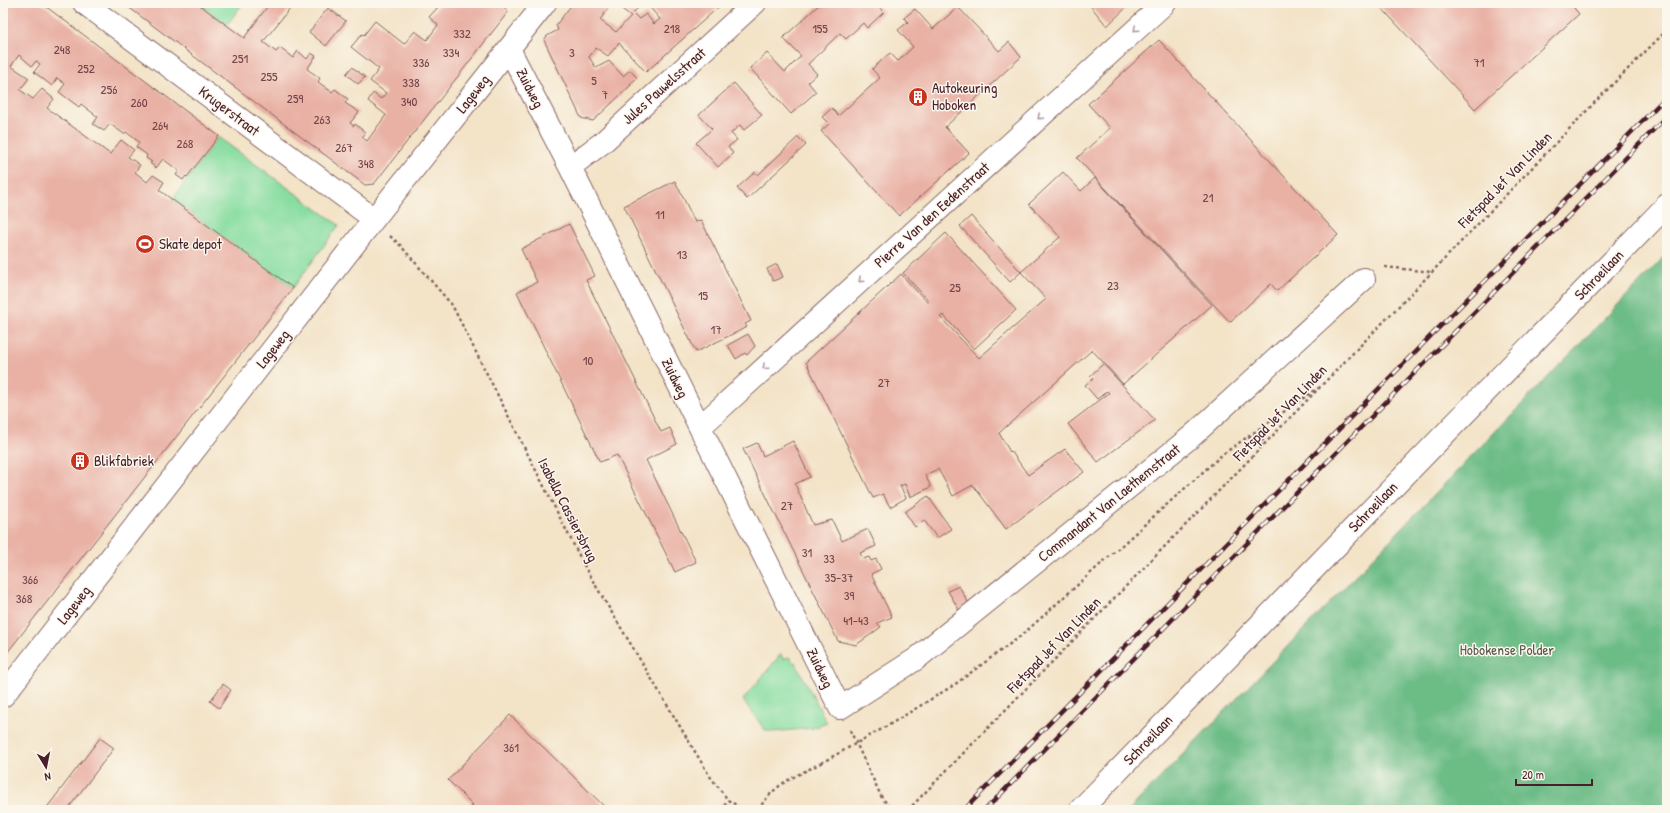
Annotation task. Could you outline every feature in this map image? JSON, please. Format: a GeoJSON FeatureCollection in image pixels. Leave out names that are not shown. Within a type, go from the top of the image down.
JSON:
{"type":"FeatureCollection","features":[{"type":"Feature","properties":{"kind":"street","name":"Krugerstraat"},"geometry":{"type":"LineString","coordinates":[[84,3],[374,219]]}},
{"type":"Feature","properties":{"kind":"street","name":"Lageweg"},"geometry":{"type":"LineString","coordinates":[[3,696],[374,219],[545,3]]}},
{"type":"Feature","properties":{"kind":"street","name":"Jules Pauwelsstraat"},"geometry":{"type":"LineString","coordinates":[[570,167],[602,143],[755,3]]}},
{"type":"Feature","properties":{"kind":"street","name":"Pierre Van den Eedenstraat"},"geometry":{"type":"LineString","coordinates":[[700,427],[1165,3]]}},
{"type":"Feature","properties":{"kind":"street","name":"Zuidweg"},"geometry":{"type":"LineString","coordinates":[[509,49],[570,167],[840,708]]}},
{"type":"Feature","properties":{"kind":"street","name":"Schroeilaan"},"geometry":{"type":"LineString","coordinates":[[1080,810],[1667,205]]}},
{"type":"Feature","properties":{"kind":"street","name":"Commandant Van Laethemstraat"},"geometry":{"type":"LineString","coordinates":[[840,708],[916,659],[1192,436],[1364,279]]}},
{"type":"Feature","properties":{"kind":"path","name":"Fietspad Jef Van Linden"},"geometry":{"type":"LineString","coordinates":[[908,810],[1324,384],[1597,100],[1667,30]]}},
{"type":"Feature","properties":{"kind":"path","name":"Isabella Cassiersbrug"},"geometry":{"type":"LineString","coordinates":[[374,219],[386,233],[400,245],[452,305],[587,571],[709,775],[728,800],[744,810]]}},
{"type":"Feature","properties":{"kind":"path"},"geometry":{"type":"LineString","coordinates":[[1364,279],[1372,266],[1432,272]]}},
{"type":"Feature","properties":{"kind":"path"},"geometry":{"type":"LineString","coordinates":[[758,810],[766,797],[779,785],[889,725],[954,685],[1022,634],[1223,454],[1324,384]]}},
{"type":"Feature","properties":{"kind":"path"},"geometry":{"type":"LineString","coordinates":[[1246,438],[1258,434],[1263,437],[1262,447]]}},
{"type":"Feature","properties":{"kind":"path"},"geometry":{"type":"LineString","coordinates":[[840,708],[882,798],[893,810]]}},
{"type":"Feature","properties":{"kind":"path"},"geometry":{"type":"LineString","coordinates":[[722,810],[728,800]]}},
{"type":"Feature","properties":{"kind":"green space"},"geometry":{"type":"Polygon","coordinates":[[[197,3],[243,3],[227,25],[197,3]]]}},
{"type":"Feature","properties":{"kind":"green space"},"geometry":{"type":"Polygon","coordinates":[[[218,137],[339,225],[293,288],[172,200],[218,137]]]}},
{"type":"Feature","properties":{"kind":"green space","name":"Hobokense Polder"},"geometry":{"type":"Polygon","coordinates":[[[1667,254],[1667,810],[1129,810],[1667,254]]]}},
{"type":"Feature","properties":{"kind":"green space"},"geometry":{"type":"Polygon","coordinates":[[[781,654],[783,659],[789,657],[794,663],[795,662],[827,723],[813,728],[772,732],[765,730],[743,700],[781,654]]]}},
{"type":"Feature","properties":{"kind":"building"},"geometry":{"type":"Polygon","coordinates":[[[3,3],[41,3],[219,136],[183,180],[176,175],[179,171],[163,159],[156,168],[150,163],[152,162],[146,158],[147,155],[136,147],[139,142],[126,132],[124,134],[110,124],[104,131],[93,124],[98,117],[81,104],[79,107],[59,92],[65,84],[57,78],[52,86],[34,72],[40,64],[36,61],[32,66],[19,55],[11,66],[29,78],[20,90],[33,99],[42,89],[54,99],[47,108],[110,154],[121,140],[134,150],[128,157],[140,165],[135,172],[147,182],[153,175],[164,182],[159,190],[293,288],[3,658],[3,3]]]}},
{"type":"Feature","properties":{"kind":"building"},"geometry":{"type":"Polygon","coordinates":[[[123,3],[197,3],[244,38],[270,3],[294,3],[263,42],[276,52],[280,48],[293,58],[298,51],[307,59],[311,53],[316,56],[307,69],[320,78],[318,82],[332,92],[335,89],[348,99],[345,103],[359,112],[350,123],[354,126],[355,124],[366,133],[362,137],[367,141],[386,115],[368,101],[373,93],[381,99],[386,93],[370,81],[379,69],[351,47],[362,34],[364,35],[375,21],[404,44],[415,31],[427,40],[438,25],[429,17],[440,5],[442,6],[445,3],[501,3],[508,12],[374,184],[365,185],[123,3]]]}},
{"type":"Feature","properties":{"kind":"building"},"geometry":{"type":"Polygon","coordinates":[[[573,3],[612,3],[600,20],[616,32],[631,16],[614,3],[643,3],[633,13],[639,19],[646,14],[654,24],[660,19],[646,3],[662,3],[666,7],[671,3],[723,3],[646,72],[619,43],[608,56],[596,48],[589,57],[596,68],[609,61],[623,76],[630,70],[637,78],[593,121],[581,118],[544,40],[547,36],[558,30],[556,25],[573,3]]]}},
{"type":"Feature","properties":{"kind":"building"},"geometry":{"type":"Polygon","coordinates":[[[821,3],[876,3],[884,12],[867,28],[863,23],[846,39],[840,33],[808,64],[817,74],[808,82],[816,92],[791,114],[750,68],[767,53],[785,72],[801,56],[783,38],[821,3]]]}},
{"type":"Feature","properties":{"kind":"building"},"geometry":{"type":"Polygon","coordinates":[[[1088,3],[1131,3],[1107,26],[1088,3]]]}},
{"type":"Feature","properties":{"kind":"building"},"geometry":{"type":"Polygon","coordinates":[[[1377,3],[1570,3],[1579,14],[1475,109],[1377,3]]]}},
{"type":"Feature","properties":{"kind":"building","name":"Autokeuring Hoboken"},"geometry":{"type":"Polygon","coordinates":[[[958,7],[999,51],[1009,42],[1021,57],[945,127],[969,153],[899,216],[821,131],[829,124],[822,117],[832,108],[838,116],[880,78],[872,69],[890,53],[898,61],[913,47],[898,30],[908,22],[904,18],[915,9],[933,29],[958,7]]]}},
{"type":"Feature","properties":{"kind":"building"},"geometry":{"type":"Polygon","coordinates":[[[328,8],[346,21],[326,46],[309,32],[328,8]]]}},
{"type":"Feature","properties":{"kind":"building"},"geometry":{"type":"Polygon","coordinates":[[[1159,40],[1338,235],[1277,291],[1271,284],[1230,322],[1077,158],[1110,128],[1088,104],[1159,40]]]}},
{"type":"Feature","properties":{"kind":"building"},"geometry":{"type":"Polygon","coordinates":[[[352,67],[365,77],[358,84],[346,74],[352,67]]]}},
{"type":"Feature","properties":{"kind":"building"},"geometry":{"type":"Polygon","coordinates":[[[734,83],[762,115],[744,130],[740,125],[731,133],[737,140],[728,147],[733,153],[718,167],[696,143],[712,129],[699,115],[734,83]]]}},
{"type":"Feature","properties":{"kind":"building"},"geometry":{"type":"Polygon","coordinates":[[[798,137],[806,145],[747,199],[737,188],[755,172],[758,175],[798,137]]]}},
{"type":"Feature","properties":{"kind":"building"},"geometry":{"type":"Polygon","coordinates":[[[1063,172],[1081,191],[1095,178],[1212,305],[1123,384],[1092,350],[999,433],[1010,452],[1011,451],[1028,475],[1065,449],[1084,472],[1006,529],[973,485],[953,496],[938,469],[925,475],[931,487],[910,497],[905,484],[900,486],[906,498],[890,507],[883,494],[873,498],[806,362],[901,274],[927,302],[929,301],[903,273],[946,233],[1016,310],[974,349],[943,315],[940,317],[979,358],[1046,299],[1021,272],[1060,237],[1029,204],[1063,172]]]}},
{"type":"Feature","properties":{"kind":"building"},"geometry":{"type":"Polygon","coordinates":[[[675,181],[695,222],[701,220],[751,321],[745,324],[747,327],[696,352],[624,206],[675,181]]]}},
{"type":"Feature","properties":{"kind":"building"},"geometry":{"type":"Polygon","coordinates":[[[971,216],[1021,272],[1010,282],[960,226],[971,216]]]}},
{"type":"Feature","properties":{"kind":"building"},"geometry":{"type":"Polygon","coordinates":[[[569,224],[595,276],[586,280],[661,432],[670,428],[677,444],[646,460],[696,562],[675,572],[617,455],[600,462],[517,292],[537,282],[521,249],[569,224]]]}},
{"type":"Feature","properties":{"kind":"building"},"geometry":{"type":"Polygon","coordinates":[[[777,264],[783,277],[773,281],[767,269],[777,264]]]}},
{"type":"Feature","properties":{"kind":"building"},"geometry":{"type":"Polygon","coordinates":[[[748,334],[755,346],[747,355],[745,353],[736,359],[728,345],[748,334]]]}},
{"type":"Feature","properties":{"kind":"building"},"geometry":{"type":"Polygon","coordinates":[[[1103,364],[1155,420],[1098,462],[1068,424],[1109,393],[1107,391],[1097,399],[1085,385],[1093,379],[1090,376],[1103,364]]]}},
{"type":"Feature","properties":{"kind":"building"},"geometry":{"type":"Polygon","coordinates":[[[793,441],[810,477],[795,484],[813,525],[832,520],[842,541],[868,529],[876,546],[860,553],[863,559],[869,557],[871,561],[876,559],[881,569],[871,574],[892,617],[877,623],[881,627],[856,645],[838,641],[743,449],[757,443],[763,456],[793,441]]]}},
{"type":"Feature","properties":{"kind":"building"},"geometry":{"type":"Polygon","coordinates":[[[928,496],[951,529],[937,538],[924,520],[915,527],[905,512],[928,496]]]}},
{"type":"Feature","properties":{"kind":"building"},"geometry":{"type":"Polygon","coordinates":[[[959,586],[969,604],[959,610],[948,591],[959,586]]]}},
{"type":"Feature","properties":{"kind":"building"},"geometry":{"type":"Polygon","coordinates":[[[223,684],[231,690],[219,708],[210,701],[223,684]]]}},
{"type":"Feature","properties":{"kind":"building"},"geometry":{"type":"Polygon","coordinates":[[[510,715],[608,810],[468,810],[473,805],[448,780],[510,715]]]}},
{"type":"Feature","properties":{"kind":"building"},"geometry":{"type":"Polygon","coordinates":[[[100,738],[114,748],[67,810],[45,810],[100,738]]]}},
{"type":"Feature","properties":{"kind":"railway"},"geometry":{"type":"LineString","coordinates":[[964,810],[1667,96]]}},
{"type":"Feature","properties":{"kind":"railway"},"geometry":{"type":"LineString","coordinates":[[985,810],[1667,116]]}},
{"type":"Feature","properties":{"kind":"place","name":"Autokeuring Hoboken"},"geometry":{"type":"Point","coordinates":[918,97]}},
{"type":"Feature","properties":{"kind":"place","name":"Skate depot"},"geometry":{"type":"Point","coordinates":[145,244]}},
{"type":"Feature","properties":{"kind":"place","name":"Blikfabriek"},"geometry":{"type":"Point","coordinates":[80,461]}}]}
